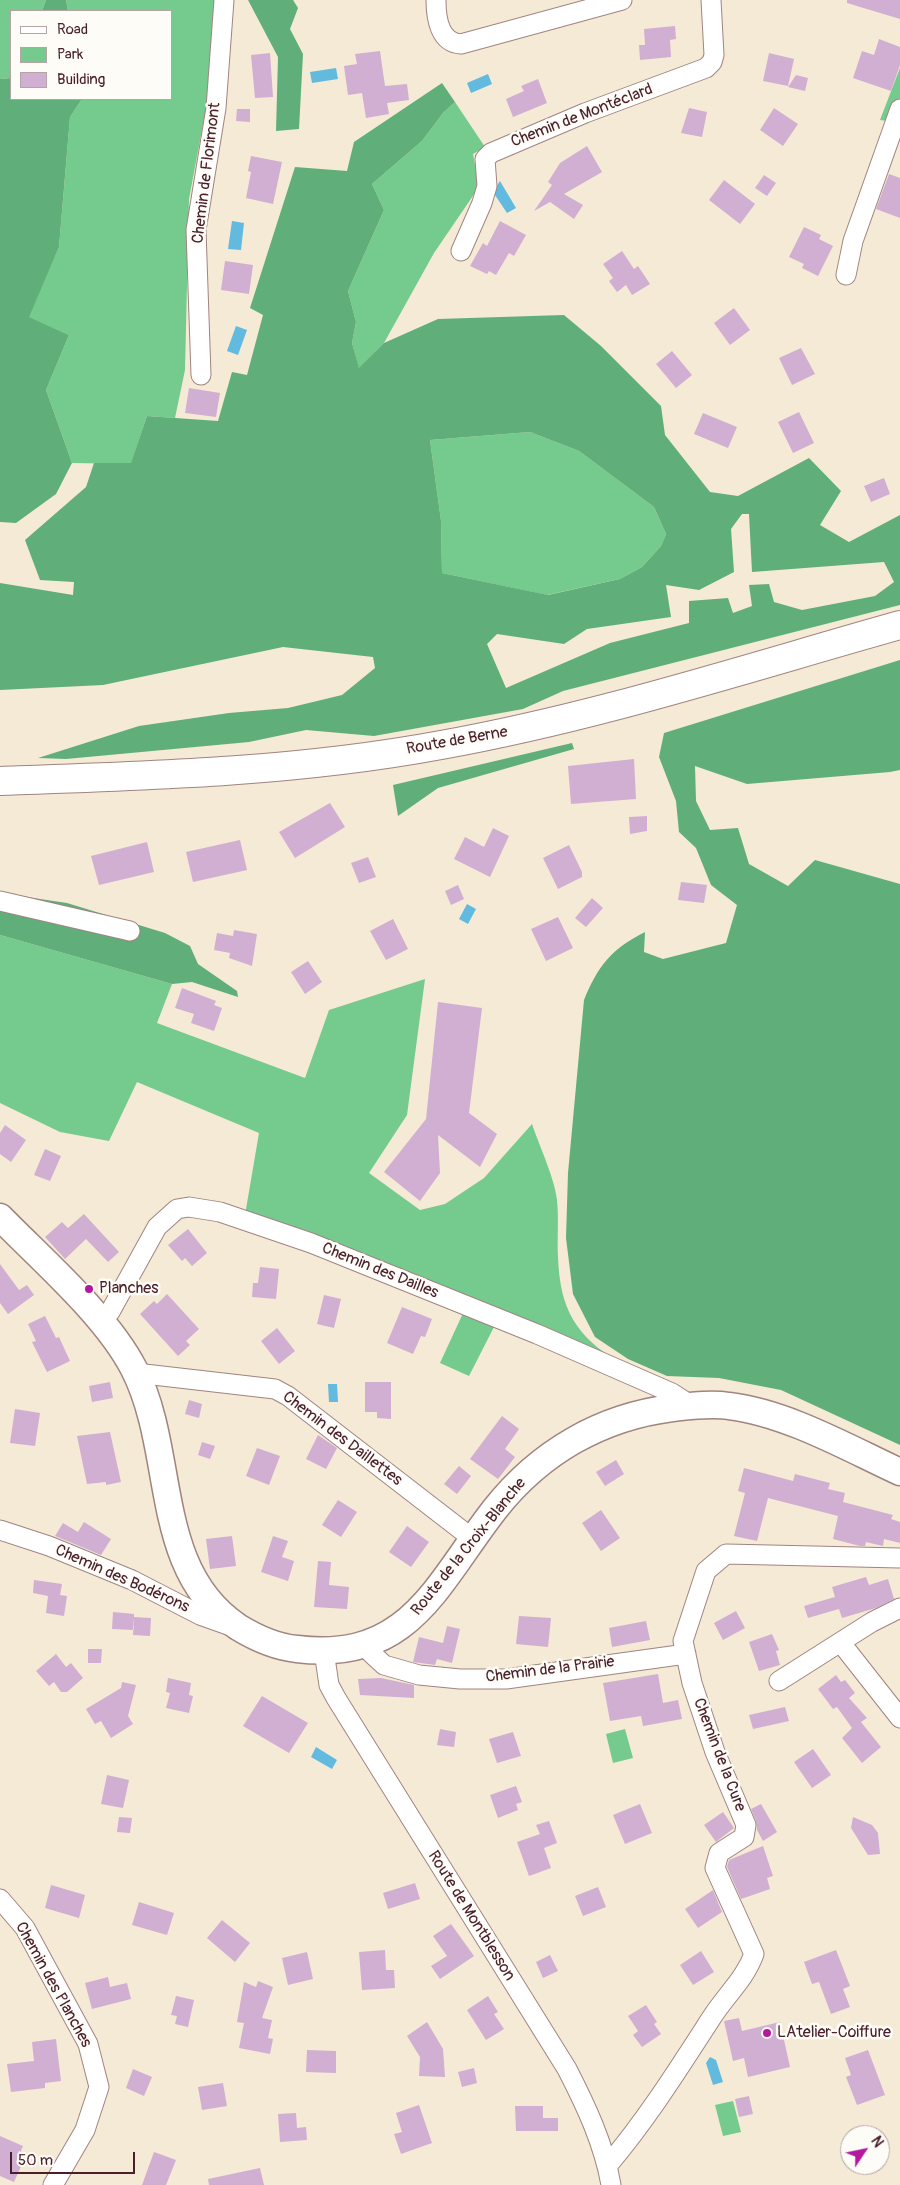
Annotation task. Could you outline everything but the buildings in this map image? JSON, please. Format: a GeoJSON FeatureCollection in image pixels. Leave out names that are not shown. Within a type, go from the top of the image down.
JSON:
{"type":"FeatureCollection","features":[{"type":"Feature","properties":{"kind":"main road","name":"Route de Berne"},"geometry":{"type":"LineString","coordinates":[[0,781],[121,777],[299,765],[439,746],[532,727],[646,699],[900,624]]}},
{"type":"Feature","properties":{"kind":"street","name":"Chemin de Florimont"},"geometry":{"type":"LineString","coordinates":[[201,376],[196,230],[216,108],[224,0]]}},
{"type":"Feature","properties":{"kind":"street"},"geometry":{"type":"LineString","coordinates":[[436,0],[439,26],[443,35],[452,43],[461,44],[622,0]]}},
{"type":"Feature","properties":{"kind":"street","name":"Chemin de Montéclard"},"geometry":{"type":"LineString","coordinates":[[462,251],[487,186],[485,159],[491,152],[585,113],[706,68],[712,62],[714,56],[711,0]]}},
{"type":"Feature","properties":{"kind":"street"},"geometry":{"type":"LineString","coordinates":[[846,275],[853,241],[893,135],[900,109]]}},
{"type":"Feature","properties":{"kind":"street"},"geometry":{"type":"LineString","coordinates":[[0,901],[130,932]]}},
{"type":"Feature","properties":{"kind":"street","name":"Chemin des Dailles"},"geometry":{"type":"LineString","coordinates":[[110,1312],[157,1227],[168,1215],[183,1206],[220,1212],[311,1243],[537,1334],[672,1393],[692,1406]]}},
{"type":"Feature","properties":{"kind":"street","name":"Route de la Croix-Blanche"},"geometry":{"type":"LineString","coordinates":[[0,1217],[110,1333],[136,1373],[151,1418],[178,1547],[190,1574],[213,1606],[244,1630],[272,1644],[296,1649],[324,1651],[366,1644],[397,1629],[422,1608],[440,1587],[473,1539],[518,1482],[545,1459],[589,1431],[627,1416],[692,1406],[729,1406],[772,1416],[813,1432],[900,1472]]}},
{"type":"Feature","properties":{"kind":"street","name":"Chemin des Daillettes"},"geometry":{"type":"LineString","coordinates":[[136,1373],[275,1389],[288,1396],[473,1539]]}},
{"type":"Feature","properties":{"kind":"street","name":"Chemin des Bodérons"},"geometry":{"type":"LineString","coordinates":[[0,1530],[113,1573],[166,1596],[200,1615],[244,1630]]}},
{"type":"Feature","properties":{"kind":"street","name":"Chemin de la Cure"},"geometry":{"type":"LineString","coordinates":[[608,2166],[652,2109],[713,2015],[748,1970],[754,1954],[715,1868],[719,1853],[744,1837],[746,1825],[715,1752],[692,1683],[683,1641],[706,1570],[726,1554],[900,1558]]}},
{"type":"Feature","properties":{"kind":"street"},"geometry":{"type":"LineString","coordinates":[[779,1681],[872,1622],[900,1608]]}},
{"type":"Feature","properties":{"kind":"street"},"geometry":{"type":"LineString","coordinates":[[841,1643],[900,1718]]}},
{"type":"Feature","properties":{"kind":"street","name":"Chemin de la Prairie"},"geometry":{"type":"LineString","coordinates":[[366,1644],[370,1654],[384,1666],[420,1675],[460,1679],[506,1679],[686,1654]]}},
{"type":"Feature","properties":{"kind":"street","name":"Route de Montblesson"},"geometry":{"type":"LineString","coordinates":[[324,1651],[329,1685],[336,1698],[567,2069],[585,2102],[608,2166],[611,2185]]}},
{"type":"Feature","properties":{"kind":"street","name":"Chemin des Planches"},"geometry":{"type":"LineString","coordinates":[[0,1899],[25,1928],[88,2044],[99,2087],[85,2130],[53,2185]]}},
{"type":"Feature","properties":{"kind":"green space"},"geometry":{"type":"Polygon","coordinates":[[[0,0],[46,0],[42,10],[10,10],[10,78],[0,79],[0,0]]]}},
{"type":"Feature","properties":{"kind":"green space"},"geometry":{"type":"Polygon","coordinates":[[[46,0],[66,0],[68,10],[42,10],[46,0]]]}},
{"type":"Feature","properties":{"kind":"green space"},"geometry":{"type":"Polygon","coordinates":[[[66,0],[219,0],[206,108],[189,199],[185,370],[175,418],[147,416],[131,464],[72,463],[46,390],[69,335],[28,317],[59,247],[70,117],[81,100],[172,100],[172,10],[68,10],[66,0]]]}},
{"type":"Feature","properties":{"kind":"green space"},"geometry":{"type":"Polygon","coordinates":[[[248,0],[293,0],[298,8],[290,29],[303,54],[299,129],[276,131],[278,57],[248,0]]]}},
{"type":"Feature","properties":{"kind":"green space"},"geometry":{"type":"Polygon","coordinates":[[[900,68],[900,123],[880,120],[900,68]]]}},
{"type":"Feature","properties":{"kind":"green space"},"geometry":{"type":"Polygon","coordinates":[[[10,78],[10,100],[81,100],[70,117],[59,247],[29,317],[69,335],[46,390],[72,463],[56,494],[16,523],[0,522],[0,79],[10,78]]]}},
{"type":"Feature","properties":{"kind":"green space"},"geometry":{"type":"Polygon","coordinates":[[[442,83],[455,102],[443,113],[422,141],[372,184],[384,210],[348,291],[356,322],[352,343],[359,368],[384,343],[438,319],[564,315],[601,346],[661,406],[665,435],[710,492],[738,496],[809,458],[841,491],[820,525],[849,542],[900,515],[900,605],[563,691],[523,709],[374,736],[306,730],[249,742],[66,759],[38,758],[139,726],[229,713],[288,708],[342,695],[375,668],[373,657],[283,647],[103,685],[0,690],[0,583],[73,595],[74,582],[40,580],[25,540],[86,487],[94,463],[131,463],[147,416],[218,421],[232,372],[247,375],[263,315],[250,308],[295,167],[347,171],[354,142],[442,83]],[[530,432],[430,440],[441,521],[442,573],[548,595],[620,579],[642,567],[661,546],[666,534],[654,507],[579,451],[530,432]],[[742,514],[731,529],[734,572],[699,590],[666,585],[671,617],[587,629],[564,644],[497,634],[487,644],[506,688],[610,643],[689,623],[689,601],[728,598],[733,613],[752,606],[749,585],[769,584],[774,602],[802,610],[875,596],[894,582],[884,562],[752,572],[749,514],[742,514]]]}},
{"type":"Feature","properties":{"kind":"green space"},"geometry":{"type":"Polygon","coordinates":[[[455,102],[485,147],[473,154],[479,187],[434,253],[384,343],[359,369],[352,343],[356,322],[348,291],[384,210],[372,184],[422,141],[443,113],[455,102]]]}},
{"type":"Feature","properties":{"kind":"green space"},"geometry":{"type":"Polygon","coordinates":[[[530,432],[579,451],[654,507],[666,534],[661,546],[642,567],[620,579],[547,595],[442,573],[441,521],[430,440],[530,432]]]}},
{"type":"Feature","properties":{"kind":"green space"},"geometry":{"type":"Polygon","coordinates":[[[900,660],[900,770],[747,784],[695,766],[696,801],[710,830],[738,828],[749,864],[788,886],[815,860],[900,884],[900,1445],[781,1390],[719,1378],[667,1376],[628,1359],[595,1337],[573,1294],[566,1238],[568,1173],[584,1000],[595,977],[614,952],[645,932],[644,952],[663,959],[726,943],[737,905],[711,885],[696,848],[679,832],[676,801],[659,757],[664,733],[900,660]]]}},
{"type":"Feature","properties":{"kind":"green space"},"geometry":{"type":"Polygon","coordinates":[[[572,743],[574,749],[438,788],[398,816],[393,785],[572,743]]]}},
{"type":"Feature","properties":{"kind":"green space"},"geometry":{"type":"Polygon","coordinates":[[[0,893],[67,903],[165,933],[190,946],[198,964],[237,991],[238,997],[192,982],[172,984],[0,935],[0,893]]]}},
{"type":"Feature","properties":{"kind":"green space"},"geometry":{"type":"Polygon","coordinates":[[[0,935],[172,984],[157,1023],[305,1078],[329,1010],[425,979],[407,1115],[369,1173],[420,1210],[445,1204],[484,1178],[532,1124],[556,1192],[559,1276],[567,1307],[573,1320],[582,1332],[605,1353],[620,1363],[245,1215],[259,1133],[137,1082],[109,1141],[60,1132],[0,1103],[0,935]]]}},
{"type":"Feature","properties":{"kind":"green space"},"geometry":{"type":"Polygon","coordinates":[[[464,1311],[495,1325],[469,1376],[440,1363],[464,1311]]]}},
{"type":"Feature","properties":{"kind":"green space"},"geometry":{"type":"Polygon","coordinates":[[[625,1729],[633,1758],[613,1763],[606,1734],[625,1729]]]}},
{"type":"Feature","properties":{"kind":"green space"},"geometry":{"type":"Polygon","coordinates":[[[733,2101],[741,2132],[723,2136],[715,2105],[733,2101]]]}},
{"type":"Feature","properties":{"kind":"water"},"geometry":{"type":"Polygon","coordinates":[[[336,68],[338,79],[312,83],[310,72],[336,68]]]}},
{"type":"Feature","properties":{"kind":"water"},"geometry":{"type":"Polygon","coordinates":[[[488,74],[492,84],[471,93],[467,83],[488,74]]]}},
{"type":"Feature","properties":{"kind":"water"},"geometry":{"type":"Polygon","coordinates":[[[500,181],[516,208],[507,213],[493,192],[500,181]]]}},
{"type":"Feature","properties":{"kind":"water"},"geometry":{"type":"Polygon","coordinates":[[[232,221],[244,223],[241,250],[228,249],[232,221]]]}},
{"type":"Feature","properties":{"kind":"water"},"geometry":{"type":"Polygon","coordinates":[[[236,326],[247,330],[238,355],[227,351],[236,326]]]}},
{"type":"Feature","properties":{"kind":"water"},"geometry":{"type":"Polygon","coordinates":[[[467,904],[476,909],[468,924],[459,919],[467,904]]]}},
{"type":"Feature","properties":{"kind":"water"},"geometry":{"type":"Polygon","coordinates":[[[328,1384],[337,1384],[338,1402],[329,1402],[328,1384]]]}},
{"type":"Feature","properties":{"kind":"water"},"geometry":{"type":"Polygon","coordinates":[[[316,1747],[337,1760],[332,1769],[311,1757],[316,1747]]]}},
{"type":"Feature","properties":{"kind":"water"},"geometry":{"type":"Polygon","coordinates":[[[710,2057],[716,2060],[723,2082],[713,2085],[706,2063],[710,2057]]]}},
{"type":"Feature","properties":{"kind":"place","name":"Planches"},"geometry":{"type":"Point","coordinates":[89,1289]}},
{"type":"Feature","properties":{"kind":"place","name":"LAtelier-Coiffure"},"geometry":{"type":"Point","coordinates":[767,2033]}}]}
